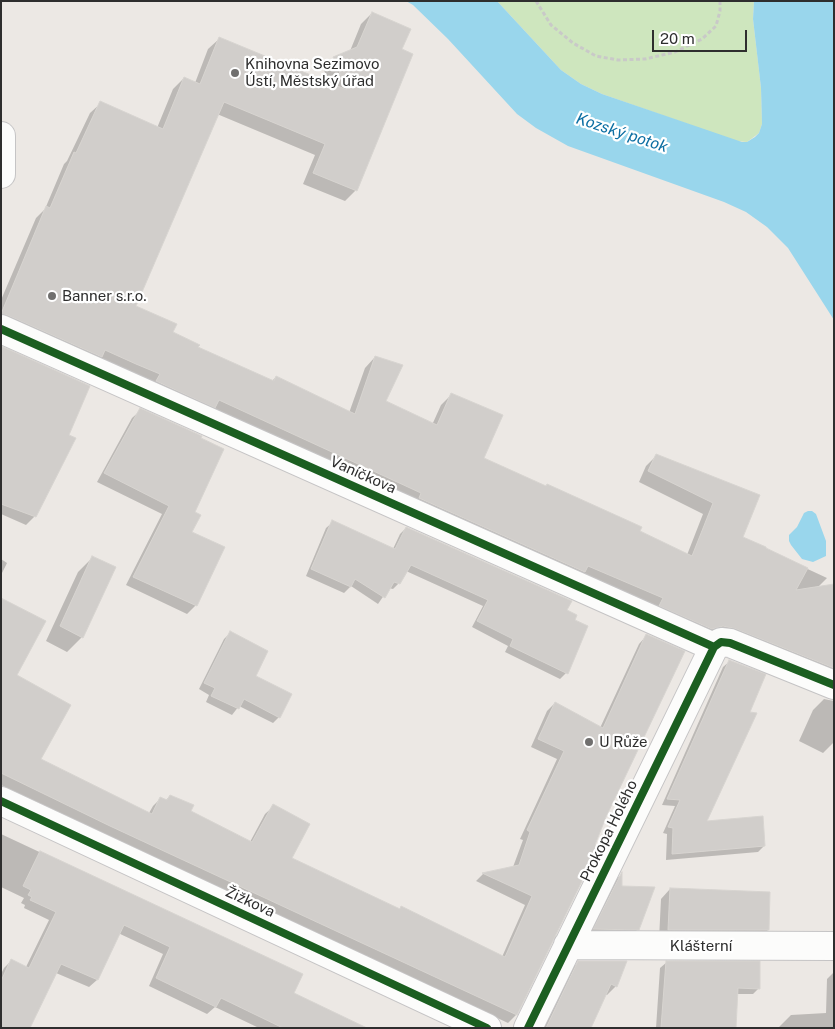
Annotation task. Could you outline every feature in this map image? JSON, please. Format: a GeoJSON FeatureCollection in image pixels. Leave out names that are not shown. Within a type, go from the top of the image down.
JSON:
{"type":"FeatureCollection","features":[{"type":"Feature","properties":{"kind":"street"},"geometry":{"type":"LineString","coordinates":[[1,136],[1,174]]}},
{"type":"Feature","properties":{"kind":"street","name":"Vaníčkova"},"geometry":{"type":"LineString","coordinates":[[1,329],[714,647]]}},
{"type":"Feature","properties":{"kind":"street"},"geometry":{"type":"LineString","coordinates":[[714,647],[721,642],[730,642],[834,686]]}},
{"type":"Feature","properties":{"kind":"street","name":"Prokopa Holého"},"geometry":{"type":"LineString","coordinates":[[528,1028],[714,647]]}},
{"type":"Feature","properties":{"kind":"street","name":"Žižkova"},"geometry":{"type":"LineString","coordinates":[[1,801],[487,1028]]}},
{"type":"Feature","properties":{"kind":"street","name":"Klášterní"},"geometry":{"type":"LineString","coordinates":[[568,945],[834,946]]}},
{"type":"Feature","properties":{"kind":"path"},"geometry":{"type":"LineString","coordinates":[[536,1],[551,25],[573,43],[596,56],[618,60],[645,59],[676,52],[702,39],[716,26],[720,12],[720,1]]}},
{"type":"Feature","properties":{"kind":"green space"},"geometry":{"type":"Polygon","coordinates":[[[497,1],[754,1],[753,19],[761,88],[762,124],[759,133],[747,142],[736,141],[602,94],[581,84],[561,70],[497,1]]]}},
{"type":"Feature","properties":{"kind":"water","name":"Kozský potok"},"geometry":{"type":"Polygon","coordinates":[[[406,1],[497,1],[561,70],[581,84],[602,94],[742,142],[747,142],[759,133],[762,124],[761,88],[753,19],[754,1],[834,1],[834,320],[788,248],[767,227],[746,212],[724,202],[568,146],[536,128],[517,114],[448,39],[413,5],[406,1]]]}},
{"type":"Feature","properties":{"kind":"water"},"geometry":{"type":"Polygon","coordinates":[[[808,511],[816,514],[826,541],[826,556],[813,562],[802,559],[789,541],[789,535],[797,527],[804,513],[808,511]]]}},
{"type":"Feature","properties":{"kind":"building"},"geometry":{"type":"Polygon","coordinates":[[[372,12],[411,29],[402,49],[413,54],[357,191],[313,173],[325,144],[224,102],[136,306],[177,324],[173,332],[200,345],[198,347],[274,381],[276,376],[355,414],[375,356],[403,365],[386,401],[437,425],[451,393],[503,415],[484,458],[642,527],[640,531],[692,556],[713,503],[648,471],[656,454],[760,495],[743,537],[808,568],[796,590],[834,584],[834,668],[736,629],[723,626],[712,629],[659,606],[663,598],[588,566],[585,572],[419,498],[421,493],[219,400],[215,408],[156,381],[160,374],[105,350],[102,357],[1,314],[46,206],[50,208],[74,152],[76,153],[100,101],[163,129],[184,77],[200,84],[219,37],[347,90],[333,57],[357,47],[372,12]]]}},
{"type":"Feature","properties":{"kind":"building"},"geometry":{"type":"Polygon","coordinates":[[[1,346],[90,386],[69,435],[76,438],[36,517],[1,504],[1,346]]]}},
{"type":"Feature","properties":{"kind":"building"},"geometry":{"type":"Polygon","coordinates":[[[140,408],[202,436],[201,438],[224,449],[195,512],[201,515],[192,532],[225,547],[197,606],[133,577],[169,506],[104,473],[140,408]]]}},
{"type":"Feature","properties":{"kind":"building"},"geometry":{"type":"Polygon","coordinates":[[[332,520],[395,549],[406,527],[572,601],[567,610],[577,615],[575,620],[588,626],[568,674],[510,646],[513,639],[477,621],[488,600],[411,565],[400,584],[394,582],[385,598],[355,579],[351,587],[311,569],[332,520]]]}},
{"type":"Feature","properties":{"kind":"building"},"geometry":{"type":"Polygon","coordinates":[[[92,556],[116,567],[83,638],[60,626],[92,556]]]}},
{"type":"Feature","properties":{"kind":"building"},"geometry":{"type":"Polygon","coordinates":[[[1,598],[46,621],[17,675],[71,705],[41,759],[152,814],[160,797],[167,800],[170,795],[194,805],[191,811],[252,842],[273,804],[310,824],[292,858],[400,909],[401,906],[505,957],[532,896],[482,873],[519,865],[530,832],[527,830],[564,751],[538,739],[555,702],[603,728],[646,634],[685,651],[606,817],[595,845],[599,846],[517,1015],[110,826],[1,773],[1,598]]]}},
{"type":"Feature","properties":{"kind":"building"},"geometry":{"type":"Polygon","coordinates":[[[230,631],[268,651],[256,676],[292,694],[280,718],[244,699],[239,709],[211,696],[215,688],[204,683],[230,631]]]}},
{"type":"Feature","properties":{"kind":"building"},"geometry":{"type":"Polygon","coordinates":[[[729,660],[766,674],[750,712],[757,713],[707,821],[763,816],[765,846],[672,854],[673,828],[668,827],[680,800],[667,799],[729,660]]]}},
{"type":"Feature","properties":{"kind":"building"},"geometry":{"type":"Polygon","coordinates":[[[40,851],[303,974],[294,993],[367,1028],[283,1028],[221,998],[216,1007],[156,978],[170,947],[124,925],[98,980],[61,964],[30,1028],[1,1028],[1,981],[11,959],[29,968],[56,912],[30,900],[32,897],[28,895],[31,890],[23,886],[40,851]]]}},
{"type":"Feature","properties":{"kind":"building"},"geometry":{"type":"Polygon","coordinates":[[[622,872],[622,886],[655,887],[639,930],[593,929],[622,872]]]}},
{"type":"Feature","properties":{"kind":"building"},"geometry":{"type":"Polygon","coordinates":[[[670,888],[770,892],[769,930],[668,930],[670,888]]]}},
{"type":"Feature","properties":{"kind":"building"},"geometry":{"type":"Polygon","coordinates":[[[578,961],[627,961],[617,987],[611,984],[591,1028],[546,1028],[578,961]]]}},
{"type":"Feature","properties":{"kind":"building"},"geometry":{"type":"Polygon","coordinates":[[[666,961],[760,961],[760,989],[738,988],[736,1028],[661,1028],[666,961]]]}},
{"type":"Feature","properties":{"kind":"cycle path"},"geometry":{"type":"LineString","coordinates":[[1,329],[714,647]]}},
{"type":"Feature","properties":{"kind":"cycle path"},"geometry":{"type":"LineString","coordinates":[[714,647],[721,642],[730,643],[834,685]]}},
{"type":"Feature","properties":{"kind":"cycle path"},"geometry":{"type":"LineString","coordinates":[[528,1028],[714,647]]}},
{"type":"Feature","properties":{"kind":"cycle path"},"geometry":{"type":"LineString","coordinates":[[1,801],[487,1028]]}},
{"type":"Feature","properties":{"kind":"place","name":"Knihovna Sezimovo Ústí, Městský úřad"},"geometry":{"type":"Point","coordinates":[235,73]}},
{"type":"Feature","properties":{"kind":"place","name":"Banner s.r.o."},"geometry":{"type":"Point","coordinates":[52,296]}},
{"type":"Feature","properties":{"kind":"place","name":"U Růže"},"geometry":{"type":"Point","coordinates":[589,742]}}]}
